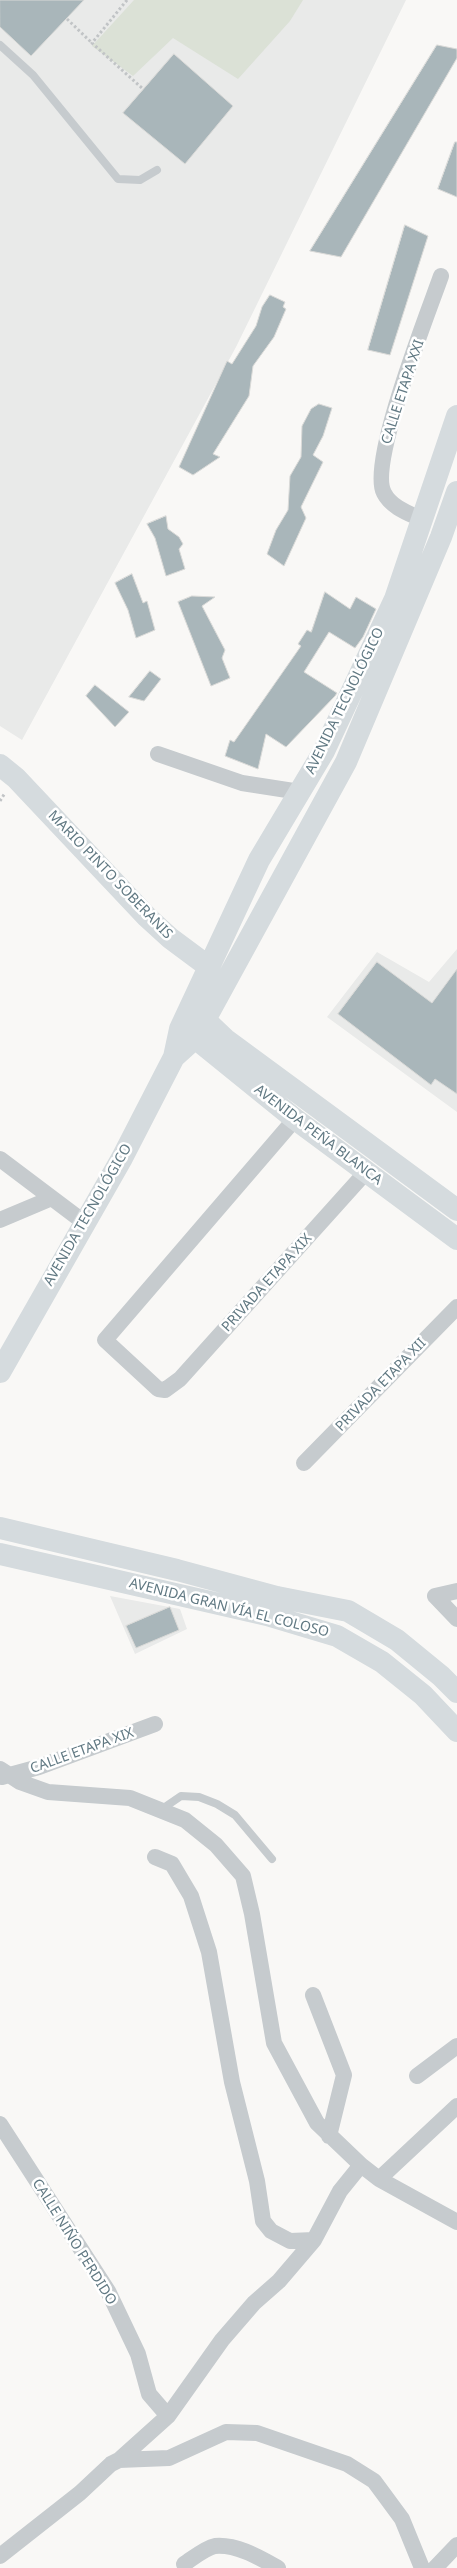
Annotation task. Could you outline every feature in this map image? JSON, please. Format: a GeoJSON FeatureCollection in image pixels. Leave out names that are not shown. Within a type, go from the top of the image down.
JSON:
{"type":"FeatureCollection","features":[{"type":"Feature","properties":{"kind":"main road","name":"AVENIDA TECNOLÓGICO"},"geometry":{"type":"LineString","coordinates":[[192,1025],[209,966],[259,860],[324,751],[395,599],[457,416]]}},
{"type":"Feature","properties":{"kind":"main road","name":"AVENIDA TECNOLÓGICO"},"geometry":{"type":"LineString","coordinates":[[0,1372],[122,1158],[192,1025],[346,762],[457,492]]}},
{"type":"Feature","properties":{"kind":"main road","name":"MARIO PINTO SOBERANIS"},"geometry":{"type":"LineString","coordinates":[[8,771],[147,917],[170,938],[209,966]]}},
{"type":"Feature","properties":{"kind":"main road","name":"AVENIDA PEÑA BLANCA"},"geometry":{"type":"LineString","coordinates":[[192,1025],[295,1119],[457,1239]]}},
{"type":"Feature","properties":{"kind":"main road","name":"AVENIDA PEÑA BLANCA"},"geometry":{"type":"LineString","coordinates":[[192,1025],[225,1039],[457,1210]]}},
{"type":"Feature","properties":{"kind":"main road","name":"AVENIDA GRAN VÍA EL COLOSO"},"geometry":{"type":"LineString","coordinates":[[0,1528],[177,1570],[276,1597],[348,1611],[397,1640],[441,1676],[457,1692]]}},
{"type":"Feature","properties":{"kind":"main road","name":"AVENIDA GRAN VÍA EL COLOSO"},"geometry":{"type":"LineString","coordinates":[[0,1554],[267,1615],[337,1636],[382,1662],[423,1695],[457,1731]]}},
{"type":"Feature","properties":{"kind":"street","name":"CALLE ETAPA XXI"},"geometry":{"type":"LineString","coordinates":[[421,519],[395,507],[383,492],[382,463],[387,433],[441,276]]}},
{"type":"Feature","properties":{"kind":"street"},"geometry":{"type":"LineString","coordinates":[[158,754],[242,783],[300,792]]}},
{"type":"Feature","properties":{"kind":"street","name":"PRIVADA ETAPA XIX"},"geometry":{"type":"LineString","coordinates":[[295,1119],[105,1340],[158,1389],[165,1390],[180,1379],[366,1172]]}},
{"type":"Feature","properties":{"kind":"street"},"geometry":{"type":"LineString","coordinates":[[0,1159],[84,1223]]}},
{"type":"Feature","properties":{"kind":"street"},"geometry":{"type":"LineString","coordinates":[[0,1220],[52,1198]]}},
{"type":"Feature","properties":{"kind":"street","name":"PRIVADA ETAPA XII"},"geometry":{"type":"LineString","coordinates":[[304,1463],[457,1307]]}},
{"type":"Feature","properties":{"kind":"street"},"geometry":{"type":"LineString","coordinates":[[457,1591],[435,1596],[457,1619]]}},
{"type":"Feature","properties":{"kind":"street","name":"CALLE ETAPA XIX"},"geometry":{"type":"LineString","coordinates":[[3,1774],[39,1767],[155,1724]]}},
{"type":"Feature","properties":{"kind":"street"},"geometry":{"type":"LineString","coordinates":[[3,1774],[48,1792],[130,1798],[185,1820],[216,1845],[242,1876],[252,1914],[274,2043],[317,2123],[361,2166],[457,2222]]}},
{"type":"Feature","properties":{"kind":"street"},"geometry":{"type":"LineString","coordinates":[[155,1857],[172,1864],[191,1896],[210,1952],[232,2082],[257,2181],[263,2220],[270,2231],[290,2241],[314,2240]]}},
{"type":"Feature","properties":{"kind":"street"},"geometry":{"type":"LineString","coordinates":[[313,1995],[344,2076],[329,2136]]}},
{"type":"Feature","properties":{"kind":"street"},"geometry":{"type":"LineString","coordinates":[[418,2076],[457,2046]]}},
{"type":"Feature","properties":{"kind":"street"},"geometry":{"type":"LineString","coordinates":[[379,2178],[457,2106]]}},
{"type":"Feature","properties":{"kind":"street","name":"CALLE NIÑO PERDIDO"},"geometry":{"type":"LineString","coordinates":[[0,2124],[108,2291],[138,2354],[149,2394],[168,2416]]}},
{"type":"Feature","properties":{"kind":"street"},"geometry":{"type":"LineString","coordinates":[[2,2554],[80,2493],[168,2416],[222,2340],[254,2303],[279,2281],[314,2240],[340,2191],[361,2166]]}},
{"type":"Feature","properties":{"kind":"street"},"geometry":{"type":"LineString","coordinates":[[119,2460],[169,2458],[226,2432],[257,2432],[347,2464],[374,2481],[402,2519],[422,2568]]}},
{"type":"Feature","properties":{"kind":"street"},"geometry":{"type":"LineString","coordinates":[[435,2568],[457,2545]]}},
{"type":"Feature","properties":{"kind":"street"},"geometry":{"type":"LineString","coordinates":[[184,2564],[214,2546],[232,2548],[253,2555],[278,2568]]}},
{"type":"Feature","properties":{"kind":"lane"},"geometry":{"type":"LineString","coordinates":[[0,45],[34,75],[118,179],[140,180],[157,170]]}},
{"type":"Feature","properties":{"kind":"lane"},"geometry":{"type":"LineString","coordinates":[[160,1810],[181,1796],[199,1797],[217,1804],[235,1815],[272,1859]]}},
{"type":"Feature","properties":{"kind":"path"},"geometry":{"type":"LineString","coordinates":[[92,43],[127,0]]}},
{"type":"Feature","properties":{"kind":"path"},"geometry":{"type":"LineString","coordinates":[[66,19],[143,89]]}},
{"type":"Feature","properties":{"kind":"shaded area"},"geometry":{"type":"Polygon","coordinates":[[[0,0],[406,0],[236,347],[22,740],[0,726],[0,0]]]}},
{"type":"Feature","properties":{"kind":"shaded area"},"geometry":{"type":"Polygon","coordinates":[[[134,0],[303,0],[290,21],[238,79],[173,38],[133,76],[92,46],[134,0]]]}},
{"type":"Feature","properties":{"kind":"shaded area"},"geometry":{"type":"Polygon","coordinates":[[[457,949],[457,1112],[327,1017],[377,952],[429,982],[457,949]]]}},
{"type":"Feature","properties":{"kind":"shaded area"},"geometry":{"type":"Polygon","coordinates":[[[110,1596],[180,1609],[187,1629],[135,1654],[110,1596]]]}},
{"type":"Feature","properties":{"kind":"building"},"geometry":{"type":"Polygon","coordinates":[[[0,0],[84,0],[31,56],[0,27],[0,0]]]}},
{"type":"Feature","properties":{"kind":"building"},"geometry":{"type":"Polygon","coordinates":[[[437,45],[457,49],[457,58],[341,257],[310,251],[437,45]]]}},
{"type":"Feature","properties":{"kind":"building"},"geometry":{"type":"Polygon","coordinates":[[[174,54],[233,106],[185,164],[123,113],[174,54]]]}},
{"type":"Feature","properties":{"kind":"building"},"geometry":{"type":"Polygon","coordinates":[[[455,142],[457,142],[457,197],[438,189],[455,142]]]}},
{"type":"Feature","properties":{"kind":"building"},"geometry":{"type":"Polygon","coordinates":[[[405,225],[428,236],[390,355],[368,350],[405,225]]]}},
{"type":"Feature","properties":{"kind":"building"},"geometry":{"type":"Polygon","coordinates":[[[270,295],[285,302],[283,307],[286,309],[274,337],[253,366],[249,396],[213,454],[220,457],[193,475],[179,467],[227,361],[232,364],[256,326],[262,307],[270,295]]]}},
{"type":"Feature","properties":{"kind":"building"},"geometry":{"type":"Polygon","coordinates":[[[319,404],[332,408],[323,436],[313,455],[323,462],[301,507],[306,518],[284,566],[267,554],[276,530],[288,510],[290,476],[301,457],[302,426],[311,409],[319,404]]]}},
{"type":"Feature","properties":{"kind":"building"},"geometry":{"type":"Polygon","coordinates":[[[166,516],[168,529],[179,537],[183,544],[179,549],[185,569],[166,576],[155,538],[147,524],[166,516]]]}},
{"type":"Feature","properties":{"kind":"building"},"geometry":{"type":"Polygon","coordinates":[[[132,574],[143,603],[147,601],[155,630],[136,638],[128,610],[115,583],[132,574]]]}},
{"type":"Feature","properties":{"kind":"building"},"geometry":{"type":"Polygon","coordinates":[[[325,592],[350,609],[356,597],[376,609],[363,637],[355,648],[329,632],[304,672],[337,693],[286,747],[266,734],[258,769],[225,756],[230,740],[234,742],[301,646],[298,644],[307,630],[311,632],[325,592]]]}},
{"type":"Feature","properties":{"kind":"building"},"geometry":{"type":"Polygon","coordinates":[[[192,596],[215,597],[202,606],[225,650],[222,658],[230,678],[211,686],[178,602],[192,596]]]}},
{"type":"Feature","properties":{"kind":"building"},"geometry":{"type":"Polygon","coordinates":[[[150,671],[161,679],[144,701],[129,697],[150,671]]]}},
{"type":"Feature","properties":{"kind":"building"},"geometry":{"type":"Polygon","coordinates":[[[95,685],[129,712],[115,727],[86,696],[95,685]]]}},
{"type":"Feature","properties":{"kind":"building"},"geometry":{"type":"Polygon","coordinates":[[[377,962],[432,1003],[457,969],[457,1094],[435,1079],[431,1085],[338,1014],[377,962]]]}},
{"type":"Feature","properties":{"kind":"building"},"geometry":{"type":"Polygon","coordinates":[[[170,1607],[179,1630],[136,1648],[126,1626],[170,1607]]]}}]}
